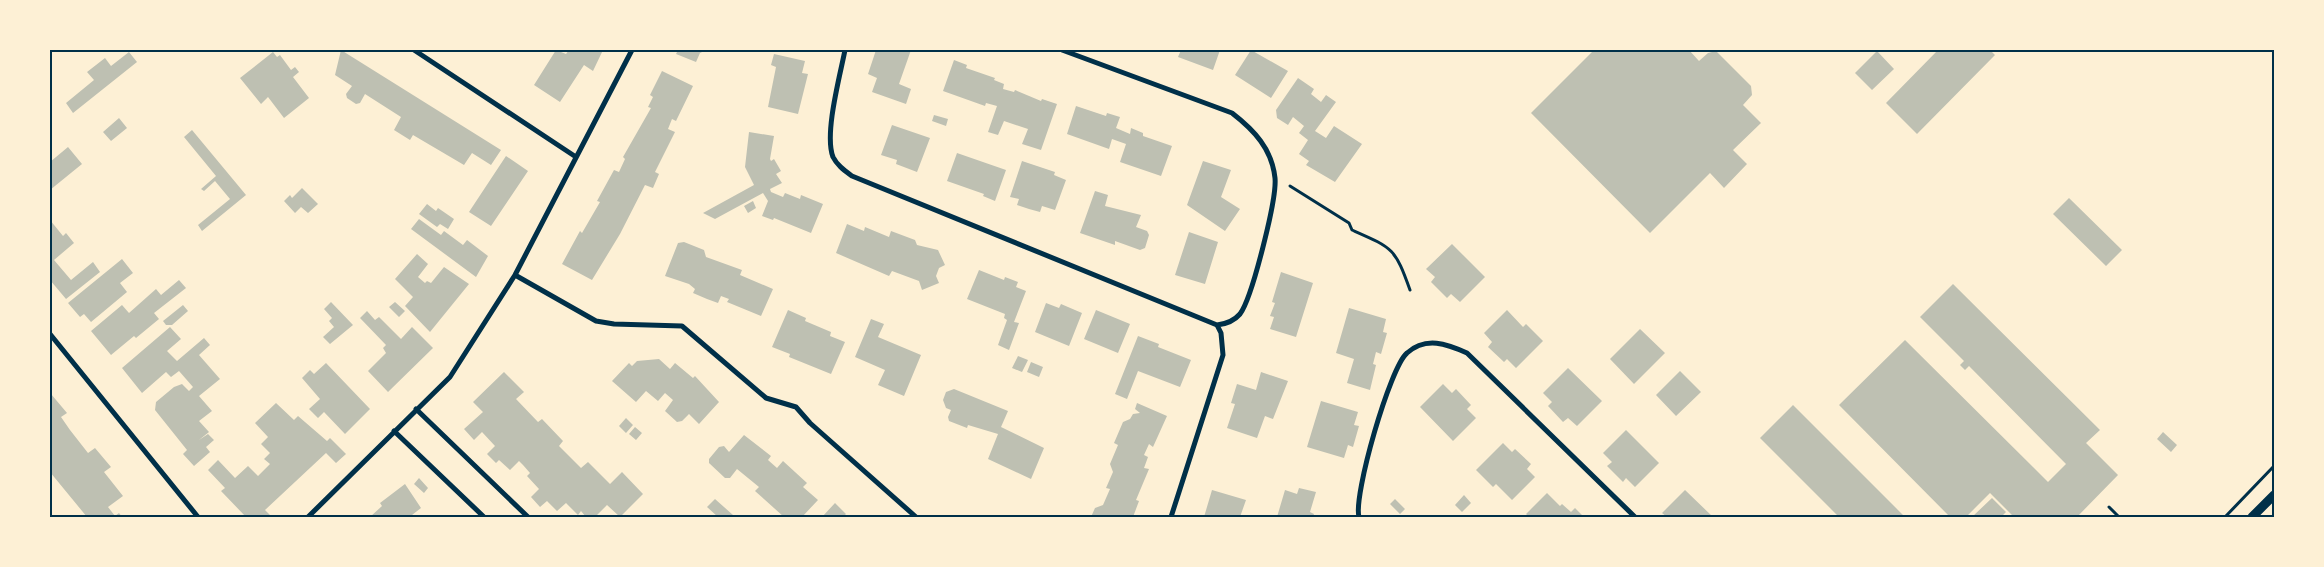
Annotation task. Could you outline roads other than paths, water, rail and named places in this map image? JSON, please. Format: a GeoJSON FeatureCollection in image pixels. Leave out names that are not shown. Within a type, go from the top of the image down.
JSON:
{"type":"FeatureCollection","features":[{"type":"Feature","properties":{"kind":"street"},"geometry":{"type":"LineString","coordinates":[[414,50],[576,157]]}},
{"type":"Feature","properties":{"kind":"street"},"geometry":{"type":"LineString","coordinates":[[308,517],[450,377],[515,275],[632,50]]}},
{"type":"Feature","properties":{"kind":"street"},"geometry":{"type":"LineString","coordinates":[[845,50],[830,138],[833,156],[839,166],[852,176],[1217,325],[1233,321],[1246,304],[1274,200],[1275,177],[1264,144],[1245,123],[1232,113],[1062,50]]}},
{"type":"Feature","properties":{"kind":"street"},"geometry":{"type":"LineString","coordinates":[[515,275],[596,321],[614,324],[682,326],[766,398],[796,407],[810,423],[916,517]]}},
{"type":"Feature","properties":{"kind":"street"},"geometry":{"type":"LineString","coordinates":[[1171,517],[1223,355],[1221,333],[1217,325]]}},
{"type":"Feature","properties":{"kind":"street"},"geometry":{"type":"LineString","coordinates":[[50,334],[198,517]]}},
{"type":"Feature","properties":{"kind":"street"},"geometry":{"type":"LineString","coordinates":[[1359,517],[1357,509],[1362,474],[1393,377],[1406,353],[1424,343],[1446,343],[1467,353],[1635,517]]}},
{"type":"Feature","properties":{"kind":"street"},"geometry":{"type":"LineString","coordinates":[[416,409],[528,517]]}},
{"type":"Feature","properties":{"kind":"street"},"geometry":{"type":"LineString","coordinates":[[394,431],[484,517]]}},
{"type":"Feature","properties":{"kind":"street"},"geometry":{"type":"LineString","coordinates":[[2252,517],[2274,495]]}}]}
